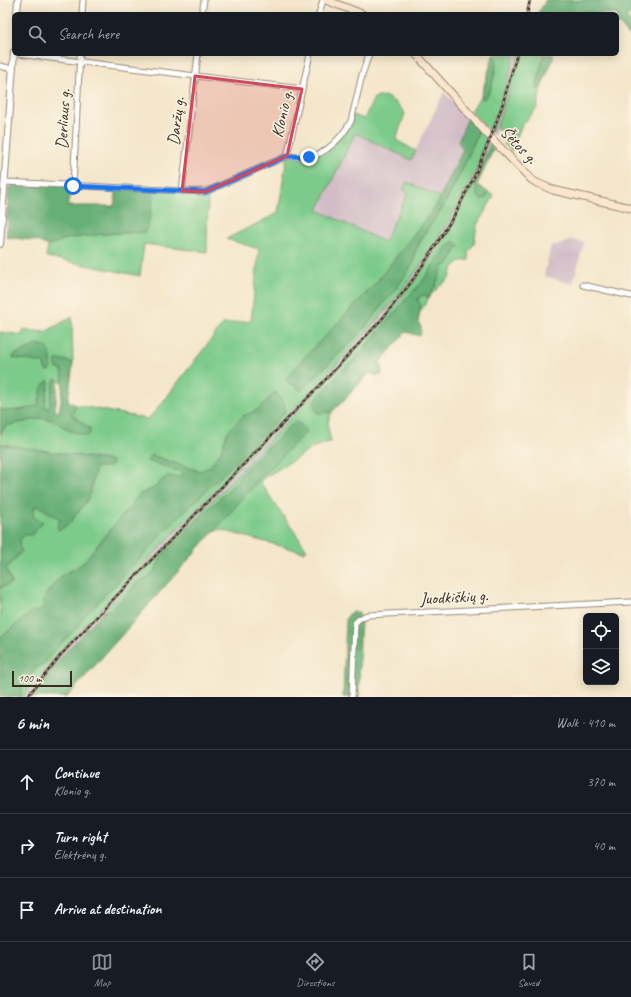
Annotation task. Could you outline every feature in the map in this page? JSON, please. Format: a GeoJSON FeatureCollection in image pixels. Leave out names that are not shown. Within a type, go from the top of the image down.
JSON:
{"type":"FeatureCollection","features":[{"type":"Feature","properties":{"kind":"main road"},"geometry":{"type":"LineString","coordinates":[[326,0],[357,12]]}},
{"type":"Feature","properties":{"kind":"main road","name":"Šėtos g."},"geometry":{"type":"LineString","coordinates":[[418,56],[491,138],[532,180],[553,190],[631,208]]}},
{"type":"Feature","properties":{"kind":"street"},"geometry":{"type":"LineString","coordinates":[[17,12],[18,0]]}},
{"type":"Feature","properties":{"kind":"street"},"geometry":{"type":"LineString","coordinates":[[82,12],[83,0]]}},
{"type":"Feature","properties":{"kind":"street"},"geometry":{"type":"LineString","coordinates":[[202,12],[204,0]]}},
{"type":"Feature","properties":{"kind":"street"},"geometry":{"type":"LineString","coordinates":[[320,12],[323,0]]}},
{"type":"Feature","properties":{"kind":"street"},"geometry":{"type":"LineString","coordinates":[[0,244],[14,56]]}},
{"type":"Feature","properties":{"kind":"street"},"geometry":{"type":"LineString","coordinates":[[34,56],[302,89]]}},
{"type":"Feature","properties":{"kind":"street","name":"Derliaus g."},"geometry":{"type":"LineString","coordinates":[[73,186],[80,56]]}},
{"type":"Feature","properties":{"kind":"street","name":"Daržų g."},"geometry":{"type":"LineString","coordinates":[[182,191],[198,56]]}},
{"type":"Feature","properties":{"kind":"street","name":"Klonio g."},"geometry":{"type":"LineString","coordinates":[[5,182],[205,192],[287,156],[310,56]]}},
{"type":"Feature","properties":{"kind":"street"},"geometry":{"type":"LineString","coordinates":[[287,156],[309,157],[318,154],[342,136],[351,121],[362,75],[368,56]]}},
{"type":"Feature","properties":{"kind":"street"},"geometry":{"type":"LineString","coordinates":[[0,66],[13,70]]}},
{"type":"Feature","properties":{"kind":"street"},"geometry":{"type":"LineString","coordinates":[[583,285],[631,296]]}},
{"type":"Feature","properties":{"kind":"street","name":"Juodkiškių g."},"geometry":{"type":"LineString","coordinates":[[352,697],[355,623],[367,615],[631,602]]}},
{"type":"Feature","properties":{"kind":"highlighted area"},"geometry":{"type":"Polygon","coordinates":[[[195,76],[302,89],[287,156],[205,192],[182,191],[195,76]]]}},
{"type":"Feature","properties":{"kind":"shaded area"},"geometry":{"type":"Polygon","coordinates":[[[514,56],[518,56],[494,136],[491,133],[501,106],[514,56]]]}},
{"type":"Feature","properties":{"kind":"shaded area"},"geometry":{"type":"Polygon","coordinates":[[[444,92],[468,118],[458,141],[463,150],[440,197],[427,191],[408,192],[384,242],[318,210],[355,133],[411,160],[444,92]]]}},
{"type":"Feature","properties":{"kind":"shaded area"},"geometry":{"type":"Polygon","coordinates":[[[488,139],[491,142],[456,215],[431,257],[384,320],[198,515],[102,613],[61,657],[29,697],[23,697],[58,654],[323,379],[399,295],[473,177],[488,139]]]}},
{"type":"Feature","properties":{"kind":"shaded area"},"geometry":{"type":"Polygon","coordinates":[[[572,240],[584,242],[573,284],[544,276],[551,245],[559,245],[572,240]]]}},
{"type":"Feature","properties":{"kind":"green space"},"geometry":{"type":"Polygon","coordinates":[[[545,0],[621,0],[631,2],[631,14],[628,15],[627,18],[631,23],[631,39],[621,25],[619,25],[619,12],[538,12],[545,0]]]}},
{"type":"Feature","properties":{"kind":"green space"},"geometry":{"type":"Polygon","coordinates":[[[493,56],[497,58],[495,74],[487,96],[484,99],[481,96],[493,56]]]}},
{"type":"Feature","properties":{"kind":"green space"},"geometry":{"type":"Polygon","coordinates":[[[495,56],[514,56],[501,106],[491,133],[471,111],[481,96],[484,99],[487,96],[493,80],[497,58],[495,56]]]}},
{"type":"Feature","properties":{"kind":"green space"},"geometry":{"type":"Polygon","coordinates":[[[518,56],[544,56],[536,88],[541,88],[537,108],[522,125],[511,151],[504,144],[508,133],[496,128],[518,56]]]}},
{"type":"Feature","properties":{"kind":"green space"},"geometry":{"type":"Polygon","coordinates":[[[544,56],[553,56],[541,88],[536,89],[544,56]]]}},
{"type":"Feature","properties":{"kind":"green space"},"geometry":{"type":"Polygon","coordinates":[[[385,96],[396,103],[405,113],[396,140],[416,151],[411,160],[355,133],[318,210],[384,242],[408,193],[403,189],[407,182],[440,197],[439,202],[375,284],[306,356],[289,383],[294,385],[300,391],[309,384],[354,340],[384,302],[391,296],[413,264],[414,254],[425,233],[443,207],[462,170],[479,131],[468,118],[469,116],[488,139],[473,177],[428,255],[399,295],[323,379],[58,654],[23,697],[19,697],[21,694],[21,686],[36,668],[45,663],[55,649],[77,628],[83,618],[155,543],[159,536],[252,446],[286,409],[282,400],[275,392],[258,410],[243,416],[228,431],[221,451],[210,467],[200,471],[151,455],[147,461],[181,471],[181,478],[167,476],[154,488],[140,494],[81,565],[61,576],[48,592],[42,603],[44,606],[39,612],[33,611],[0,638],[0,588],[12,583],[6,569],[22,551],[19,547],[20,540],[24,535],[42,522],[34,518],[33,511],[37,505],[60,519],[57,528],[59,530],[70,523],[89,498],[96,467],[111,465],[112,461],[1,444],[0,436],[5,426],[42,418],[55,421],[70,431],[80,421],[72,415],[76,405],[148,419],[223,324],[251,321],[259,249],[226,239],[278,213],[287,156],[309,157],[342,136],[353,115],[364,119],[374,98],[385,96]]]}},
{"type":"Feature","properties":{"kind":"green space"},"geometry":{"type":"Polygon","coordinates":[[[468,118],[479,131],[462,170],[443,207],[425,233],[414,254],[413,264],[391,296],[384,302],[354,340],[300,391],[286,379],[375,284],[439,202],[463,150],[458,141],[468,118]]]}},
{"type":"Feature","properties":{"kind":"green space"},"geometry":{"type":"Polygon","coordinates":[[[491,142],[495,146],[491,149],[475,185],[486,198],[488,192],[494,196],[477,225],[474,244],[468,252],[469,260],[461,261],[456,264],[450,278],[431,295],[420,312],[418,298],[425,294],[428,298],[436,285],[444,266],[450,262],[456,249],[459,247],[453,242],[449,244],[421,284],[315,400],[318,413],[332,412],[328,426],[331,441],[314,447],[260,482],[307,550],[303,552],[221,530],[214,531],[259,480],[294,422],[250,465],[224,495],[208,509],[161,557],[156,570],[146,579],[139,581],[129,593],[111,609],[102,612],[198,515],[384,320],[432,256],[449,228],[491,142]]]}},
{"type":"Feature","properties":{"kind":"green space"},"geometry":{"type":"Polygon","coordinates":[[[494,148],[477,185],[488,192],[486,198],[481,200],[474,185],[487,155],[491,149],[494,148]]]}},
{"type":"Feature","properties":{"kind":"green space"},"geometry":{"type":"Polygon","coordinates":[[[13,185],[73,186],[67,206],[114,206],[117,188],[154,190],[150,216],[145,232],[103,234],[65,239],[48,246],[37,241],[6,237],[9,187],[13,185]]]}},
{"type":"Feature","properties":{"kind":"green space"},"geometry":{"type":"Polygon","coordinates":[[[154,190],[208,191],[207,252],[144,244],[140,276],[46,257],[48,246],[65,239],[103,234],[145,232],[150,216],[154,190]]]}},
{"type":"Feature","properties":{"kind":"green space"},"geometry":{"type":"Polygon","coordinates":[[[453,242],[459,245],[459,247],[456,249],[450,262],[444,266],[436,285],[427,298],[424,294],[418,298],[421,305],[418,322],[421,329],[420,336],[406,332],[380,362],[383,370],[381,375],[370,373],[332,412],[318,413],[313,404],[315,400],[421,284],[442,253],[449,244],[453,242]]]}},
{"type":"Feature","properties":{"kind":"green space"},"geometry":{"type":"Polygon","coordinates":[[[72,317],[73,363],[64,360],[62,370],[63,382],[58,382],[56,379],[49,409],[46,408],[45,403],[49,383],[40,397],[38,405],[19,410],[8,411],[0,409],[0,332],[22,335],[24,330],[45,332],[72,317]],[[39,344],[14,355],[44,363],[47,371],[39,344]]]}},
{"type":"Feature","properties":{"kind":"green space"},"geometry":{"type":"Polygon","coordinates":[[[39,344],[48,348],[51,359],[50,370],[47,371],[44,363],[13,358],[14,355],[39,344]]]}},
{"type":"Feature","properties":{"kind":"green space"},"geometry":{"type":"Polygon","coordinates":[[[56,360],[64,360],[73,363],[68,401],[76,405],[72,415],[90,428],[90,434],[87,436],[70,431],[55,421],[42,418],[5,426],[0,435],[0,409],[8,411],[19,410],[38,405],[42,387],[48,380],[49,383],[45,403],[46,408],[49,408],[54,380],[57,379],[55,411],[57,412],[59,410],[63,375],[62,370],[57,369],[56,360]]]}},
{"type":"Feature","properties":{"kind":"green space"},"geometry":{"type":"Polygon","coordinates":[[[275,392],[278,398],[283,401],[286,410],[282,415],[159,536],[155,543],[83,618],[77,628],[55,649],[45,663],[36,668],[21,686],[21,694],[19,697],[0,697],[0,638],[33,611],[39,612],[44,606],[42,603],[48,592],[61,576],[81,565],[140,494],[154,488],[167,476],[181,477],[182,474],[180,471],[147,461],[151,455],[200,471],[210,467],[221,451],[228,431],[243,416],[258,410],[275,392]]]}},
{"type":"Feature","properties":{"kind":"green space"},"geometry":{"type":"Polygon","coordinates":[[[294,422],[301,424],[306,432],[259,480],[67,697],[30,697],[61,657],[102,613],[111,609],[129,593],[139,581],[146,579],[156,570],[161,557],[208,509],[224,495],[250,465],[294,422]]]}},
{"type":"Feature","properties":{"kind":"green space"},"geometry":{"type":"Polygon","coordinates":[[[0,441],[1,444],[112,461],[111,465],[108,467],[96,467],[89,498],[70,523],[59,530],[57,528],[60,519],[37,505],[33,511],[34,518],[43,522],[32,535],[24,535],[20,540],[19,547],[22,550],[6,569],[12,583],[0,588],[0,441]]]}},
{"type":"Feature","properties":{"kind":"green space"},"geometry":{"type":"Polygon","coordinates":[[[351,612],[359,612],[361,624],[359,697],[343,697],[346,618],[351,612]]]}},
{"type":"Feature","properties":{"kind":"railway"},"geometry":{"type":"LineString","coordinates":[[527,12],[530,0]]}},
{"type":"Feature","properties":{"kind":"railway"},"geometry":{"type":"LineString","coordinates":[[27,697],[60,656],[325,380],[382,319],[409,285],[455,214],[474,177],[502,106],[516,56]]}},
{"type":"Feature","properties":{"kind":"route"},"geometry":{"type":"LineString","coordinates":[[73,186],[205,192],[287,156],[309,157]]}}]}
